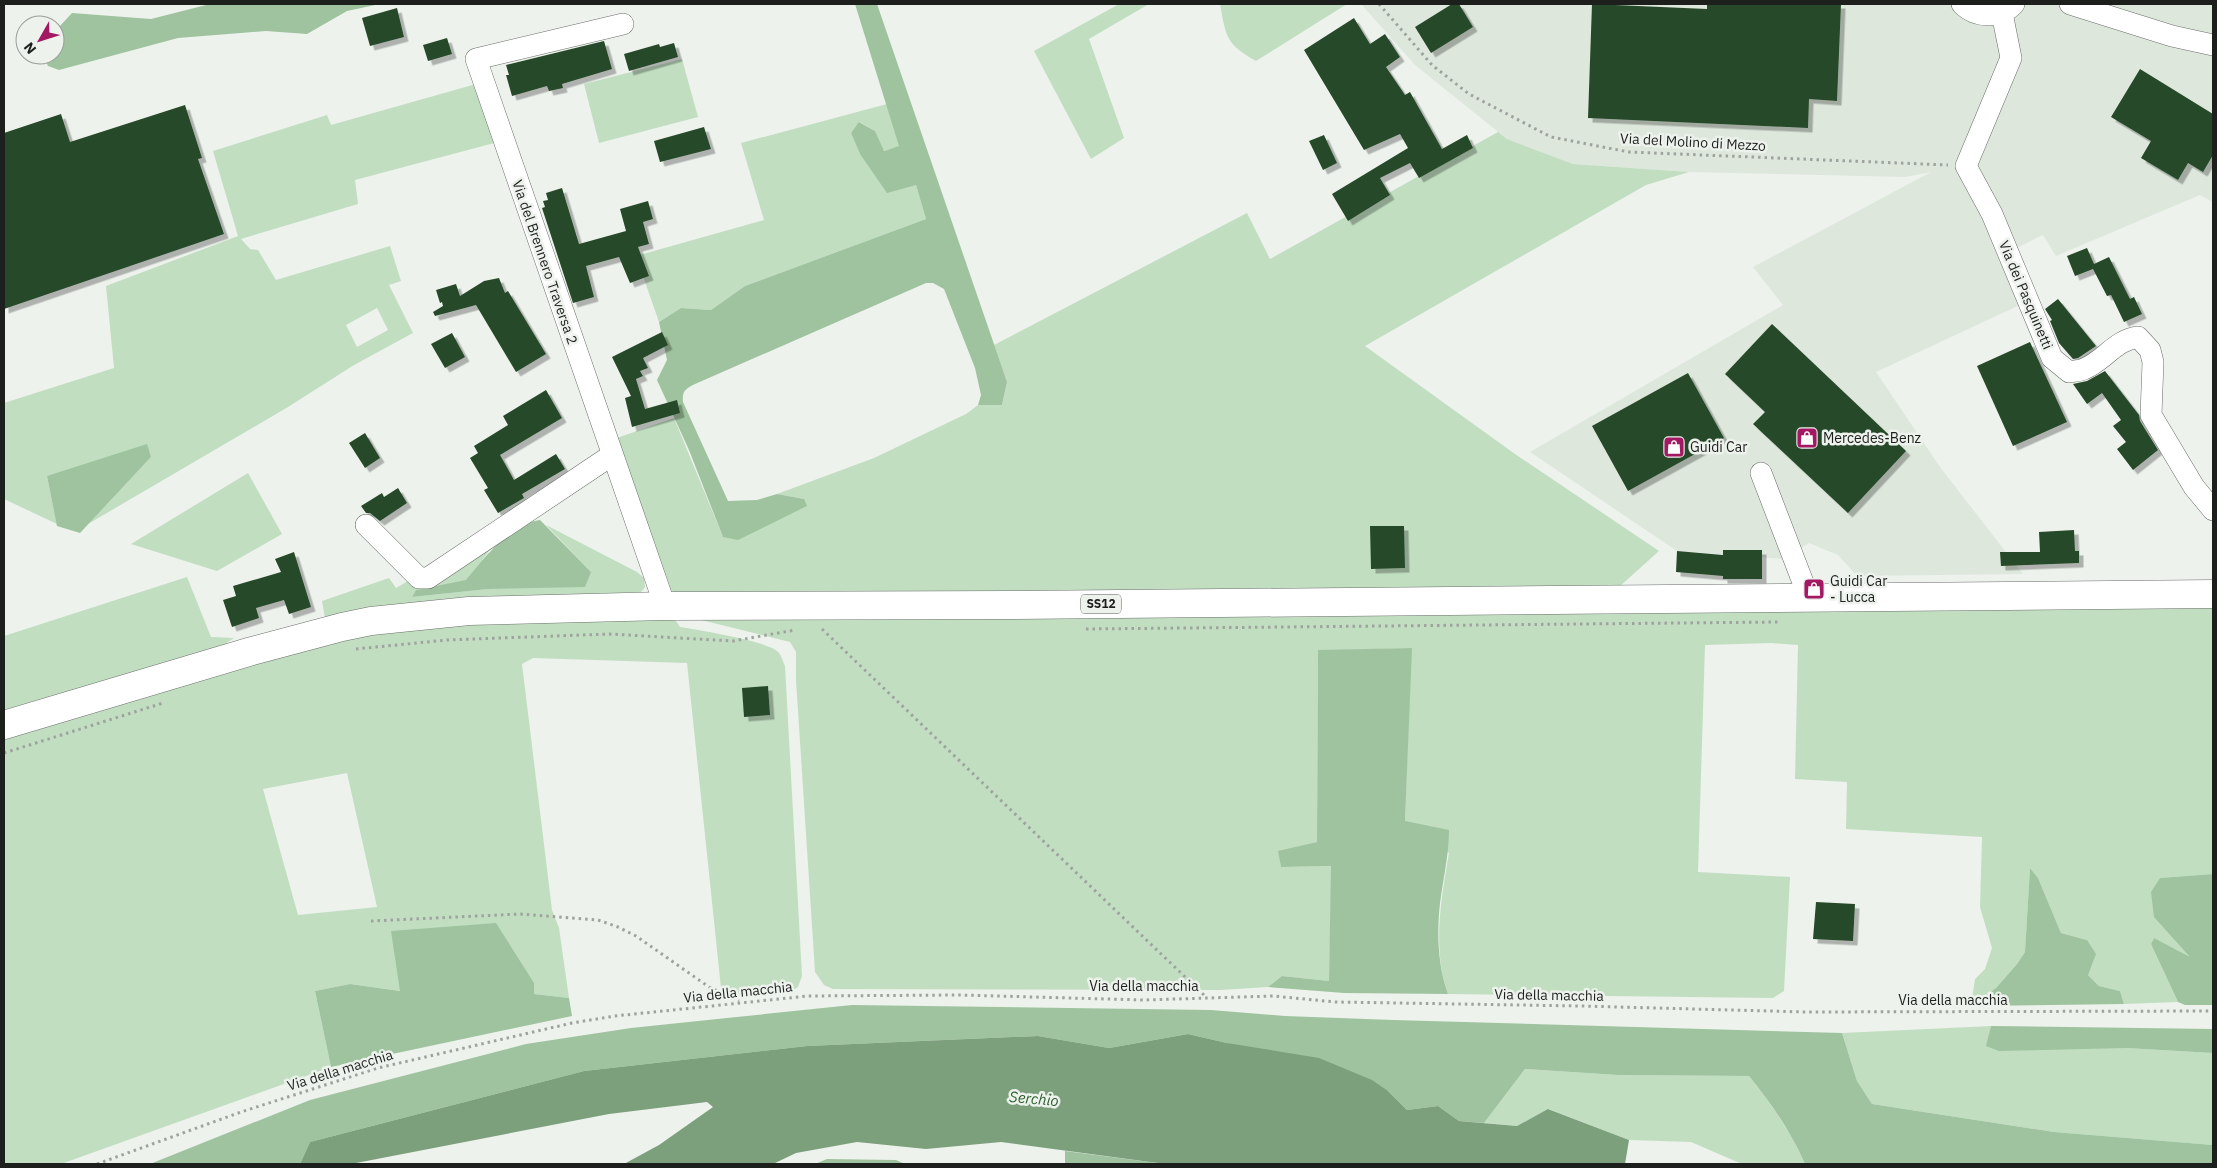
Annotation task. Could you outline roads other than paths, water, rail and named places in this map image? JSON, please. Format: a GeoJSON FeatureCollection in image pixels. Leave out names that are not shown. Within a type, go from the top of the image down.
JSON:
{"type":"FeatureCollection","features":[{"type":"Feature","properties":{"kind":"main road","name":"SS12"},"geometry":{"type":"LineString","coordinates":[[4,725],[252,651],[342,627],[371,621],[469,611],[665,606],[1011,605],[2213,594]]}},
{"type":"Feature","properties":{"kind":"street"},"geometry":{"type":"LineString","coordinates":[[1962,4],[1977,14],[1990,16],[2008,8]]}},
{"type":"Feature","properties":{"kind":"street"},"geometry":{"type":"LineString","coordinates":[[2070,4],[2172,36],[2213,45]]}},
{"type":"Feature","properties":{"kind":"street","name":"Via dei Pasquinetti"},"geometry":{"type":"LineString","coordinates":[[2008,8],[2011,58],[1966,166],[1992,214],[2052,358],[2069,372],[2085,369],[2117,344],[2130,338],[2138,337],[2150,350],[2153,362],[2152,414],[2194,487],[2213,510]]}},
{"type":"Feature","properties":{"kind":"street","name":"Via del Brennero Traversa 2"},"geometry":{"type":"LineString","coordinates":[[622,24],[476,60],[665,606]]}},
{"type":"Feature","properties":{"kind":"street"},"geometry":{"type":"LineString","coordinates":[[366,525],[419,578],[428,578],[612,455]]}},
{"type":"Feature","properties":{"kind":"street"},"geometry":{"type":"LineString","coordinates":[[1761,473],[1809,598]]}},
{"type":"Feature","properties":{"kind":"water","name":"Serchio"},"geometry":{"type":"Polygon","coordinates":[[[1188,1034],[1227,1043],[1319,1058],[1372,1080],[1388,1091],[1407,1110],[1438,1106],[1459,1121],[1517,1126],[1548,1109],[1629,1140],[1625,1164],[1165,1164],[1001,1142],[926,1149],[857,1142],[796,1153],[773,1164],[624,1164],[659,1145],[713,1107],[707,1102],[609,1114],[351,1164],[300,1164],[310,1142],[584,1071],[807,1046],[1038,1036],[1109,1048],[1188,1034]]]}},
{"type":"Feature","properties":{"kind":"place","name":"Mercedes-Benz"},"geometry":{"type":"Point","coordinates":[1807,438]}},
{"type":"Feature","properties":{"kind":"place","name":"Guidi Car"},"geometry":{"type":"Point","coordinates":[1674,447]}},
{"type":"Feature","properties":{"kind":"place","name":"Guidi Car - Lucca"},"geometry":{"type":"Point","coordinates":[1814,589]}}]}
